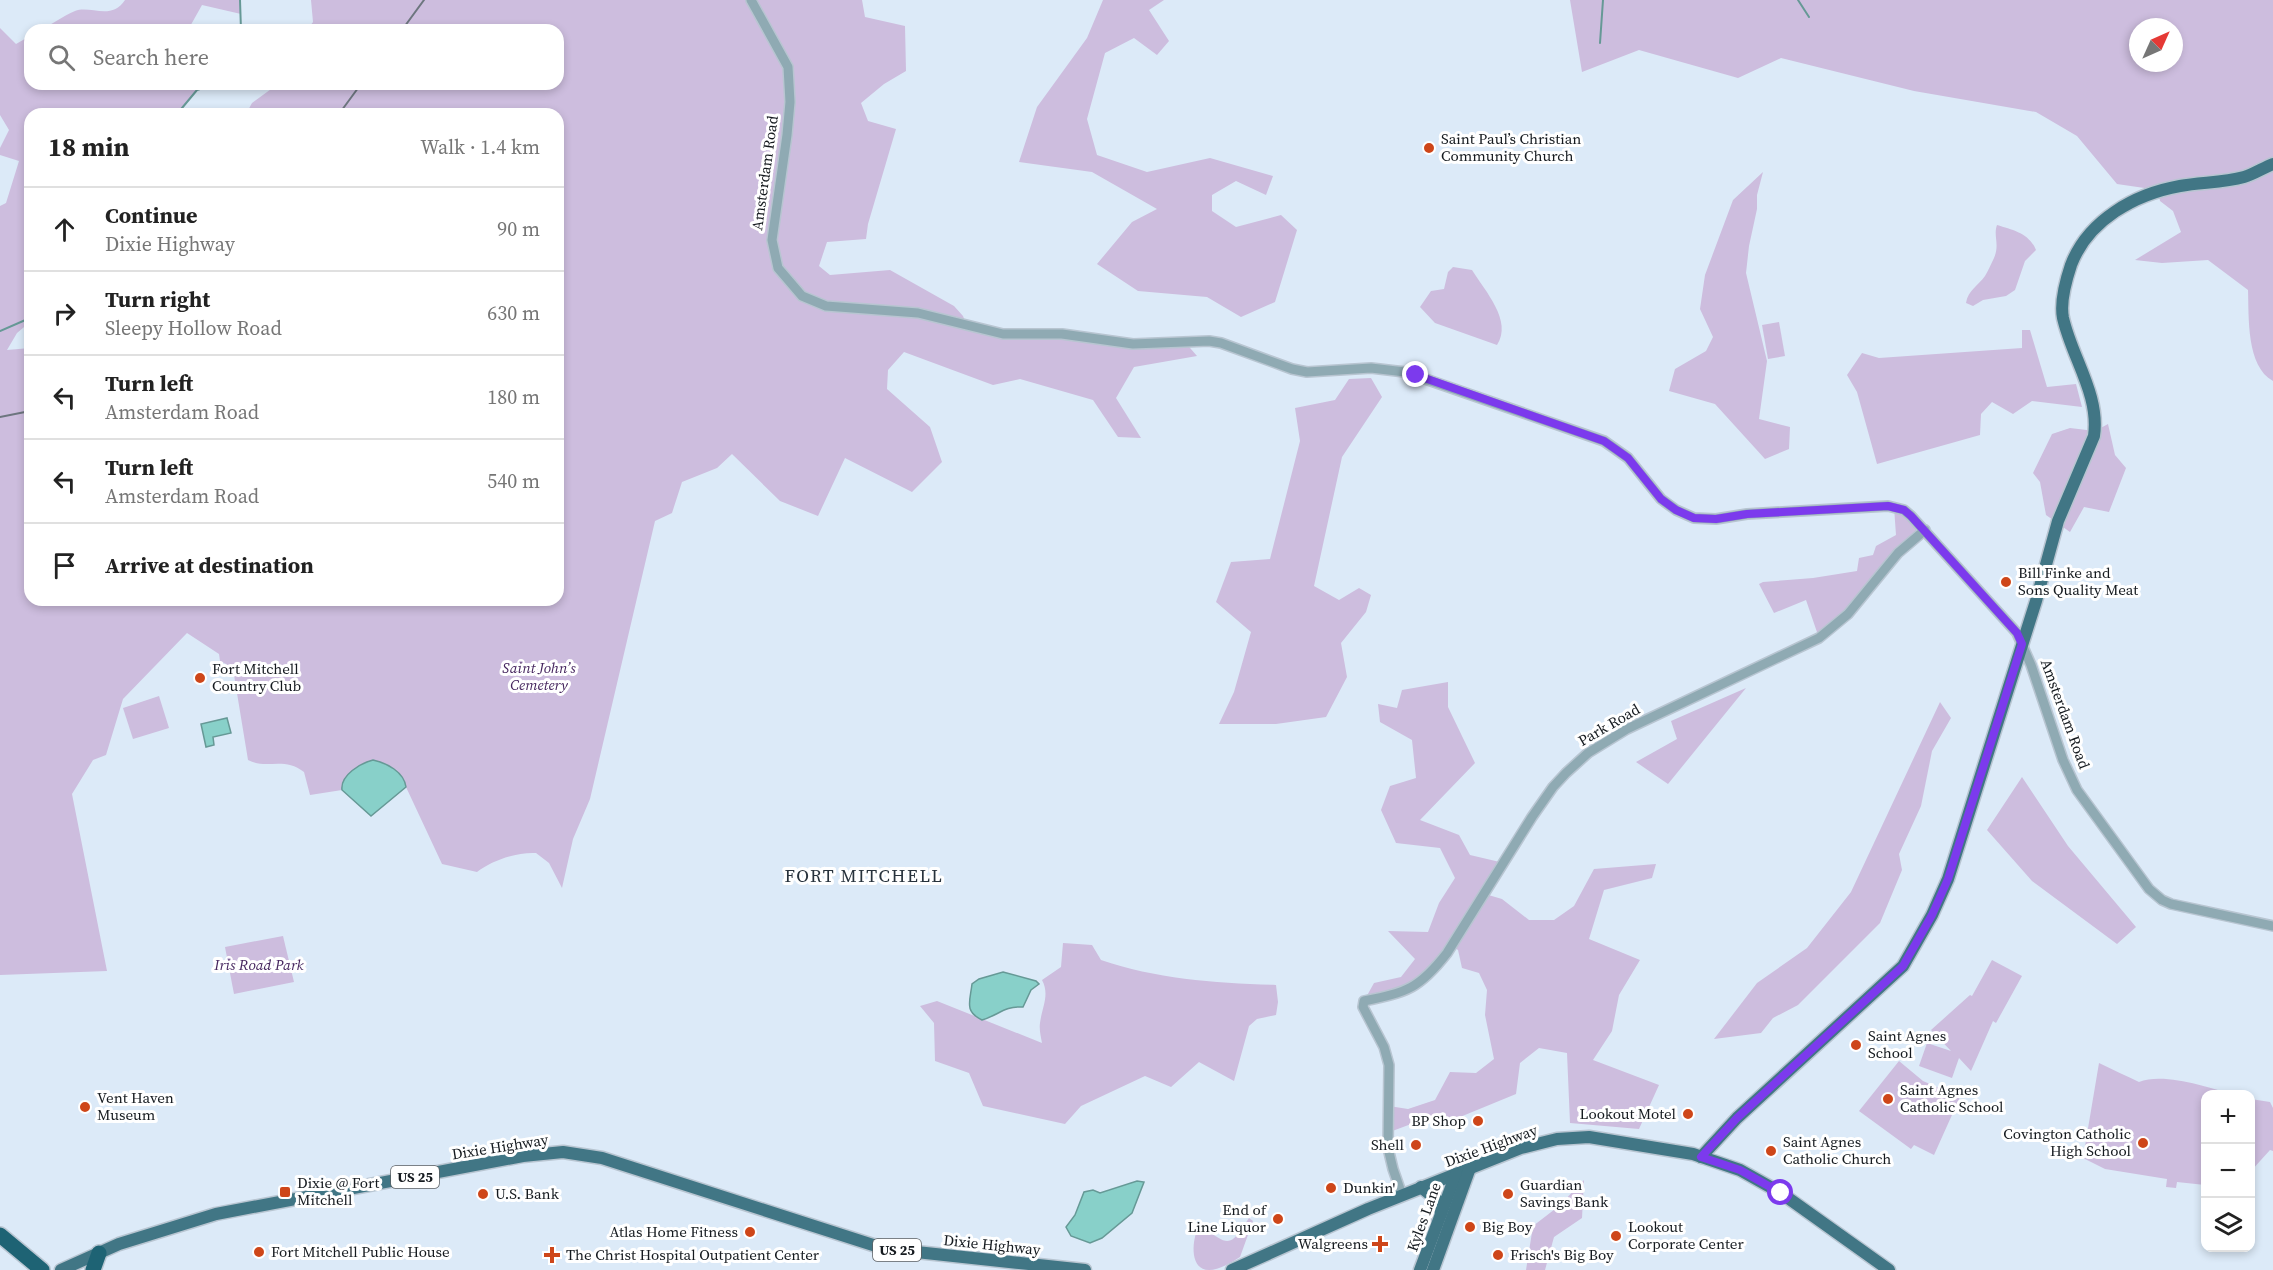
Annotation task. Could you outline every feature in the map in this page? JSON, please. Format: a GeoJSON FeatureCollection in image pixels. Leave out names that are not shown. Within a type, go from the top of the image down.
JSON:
{"type":"FeatureCollection","features":[{"type":"Feature","properties":{"kind":"highway"},"geometry":{"type":"LineString","coordinates":[[0,1235],[42,1270]]}},
{"type":"Feature","properties":{"kind":"highway"},"geometry":{"type":"LineString","coordinates":[[93,1270],[99,1253]]}},
{"type":"Feature","properties":{"kind":"main road"},"geometry":{"type":"LineString","coordinates":[[1701,1157],[1737,1118],[1903,966],[1932,915],[1948,879],[2058,521],[2094,436],[2096,425],[2093,403],[2071,345],[2063,315],[2068,276],[2077,252],[2099,224],[2139,198],[2158,190],[2244,177],[2273,165]]}},
{"type":"Feature","properties":{"kind":"main road","name":"Dixie Highway"},"geometry":{"type":"LineString","coordinates":[[1232,1270],[1401,1195],[1533,1144],[1583,1137],[1611,1139],[1701,1157],[1738,1169],[1761,1181],[1889,1270]]}},
{"type":"Feature","properties":{"kind":"main road","name":"Dixie Highway"},"geometry":{"type":"LineString","coordinates":[[61,1270],[150,1234],[216,1214],[509,1158],[563,1152],[602,1158],[873,1245],[907,1251],[1085,1270]]}},
{"type":"Feature","properties":{"kind":"main road","name":"Kyles Lane"},"geometry":{"type":"LineString","coordinates":[[1433,1270],[1470,1168]]}},
{"type":"Feature","properties":{"kind":"main road","name":"Kyles Lane"},"geometry":{"type":"LineString","coordinates":[[1420,1270],[1456,1174]]}},
{"type":"Feature","properties":{"kind":"main road"},"geometry":{"type":"LineString","coordinates":[[1420,1188],[1437,1200],[1441,1213]]}},
{"type":"Feature","properties":{"kind":"street","name":"Amsterdam Road"},"geometry":{"type":"LineString","coordinates":[[751,0],[786,61],[790,80],[787,135],[772,230],[772,249],[782,274],[809,300],[834,307],[918,313],[1003,334],[1062,334],[1133,344],[1184,341],[1221,343],[1292,369],[1307,372],[1394,369],[1604,441],[1628,458],[1661,499],[1676,510],[1694,518],[1716,519],[1747,514],[1894,507],[1911,516],[1925,530],[2017,633],[2031,665],[2063,760],[2077,790],[2149,889],[2171,904],[2273,926]]}},
{"type":"Feature","properties":{"kind":"street","name":"Park Road"},"geometry":{"type":"LineString","coordinates":[[1401,1195],[1388,1148],[1389,1065],[1384,1047],[1363,1007],[1364,1001],[1398,994],[1416,986],[1434,970],[1553,787],[1588,753],[1627,729],[1819,638],[1854,608],[1898,553],[1925,530]]}},
{"type":"Feature","properties":{"kind":"green space"},"geometry":{"type":"Polygon","coordinates":[[[125,0],[240,0],[241,14],[202,5],[191,24],[52,24],[75,11],[107,11],[120,6],[125,0]]]}},
{"type":"Feature","properties":{"kind":"green space","name":"Saint John’s Cemetery"},"geometry":{"type":"Polygon","coordinates":[[[311,0],[862,0],[865,17],[905,26],[906,71],[884,84],[861,103],[868,121],[896,129],[868,224],[866,239],[827,242],[819,266],[830,275],[890,270],[954,306],[963,316],[967,326],[1015,335],[1112,342],[1184,341],[1197,356],[1134,367],[1116,398],[1141,438],[1118,437],[1093,400],[1020,379],[993,385],[904,352],[888,370],[887,389],[930,427],[942,462],[912,492],[845,458],[818,516],[780,501],[732,454],[717,468],[682,482],[672,513],[655,521],[590,799],[573,839],[562,888],[549,863],[536,853],[505,858],[477,872],[442,864],[406,787],[371,816],[342,790],[310,795],[304,772],[297,767],[255,763],[248,760],[234,675],[226,664],[220,661],[219,654],[187,633],[123,699],[106,755],[93,760],[72,794],[107,971],[0,975],[0,206],[6,203],[19,161],[0,155],[0,148],[9,130],[0,115],[0,28],[16,44],[24,39],[24,90],[197,90],[182,108],[24,108],[24,327],[17,333],[7,350],[24,349],[24,606],[564,606],[564,108],[249,108],[252,103],[270,90],[564,90],[564,24],[312,24],[311,0]]]}},
{"type":"Feature","properties":{"kind":"green space"},"geometry":{"type":"Polygon","coordinates":[[[1103,0],[1164,0],[1149,10],[1169,41],[1157,55],[1134,38],[1105,53],[1087,119],[1097,155],[1147,172],[1210,158],[1273,176],[1266,195],[1236,181],[1212,195],[1212,211],[1236,227],[1281,215],[1297,230],[1275,302],[1241,317],[1207,297],[1138,291],[1097,264],[1132,222],[1157,209],[1092,172],[1019,162],[1037,107],[1087,38],[1103,0]]]}},
{"type":"Feature","properties":{"kind":"green space"},"geometry":{"type":"Polygon","coordinates":[[[1570,0],[2273,0],[2273,381],[2264,374],[2253,353],[2249,327],[2248,290],[2208,260],[2162,263],[2135,260],[2181,232],[2173,211],[2160,201],[2158,190],[2117,184],[2077,136],[2036,112],[1914,91],[1781,58],[1738,78],[1639,50],[1582,72],[1570,0]]]}},
{"type":"Feature","properties":{"kind":"green space"},"geometry":{"type":"Polygon","coordinates":[[[1763,172],[1757,195],[1757,209],[1746,273],[1767,361],[1759,419],[1790,427],[1789,449],[1765,459],[1715,404],[1669,391],[1675,369],[1706,351],[1713,337],[1700,309],[1705,275],[1733,200],[1763,172]]]}},
{"type":"Feature","properties":{"kind":"green space"},"geometry":{"type":"Polygon","coordinates":[[[1997,225],[2025,236],[2036,250],[2025,261],[2015,290],[2006,296],[1983,300],[1973,306],[1966,303],[1967,299],[1985,276],[1994,258],[1997,225]]]}},
{"type":"Feature","properties":{"kind":"green space"},"geometry":{"type":"Polygon","coordinates":[[[1453,267],[1472,270],[1490,297],[1500,316],[1502,326],[1497,345],[1435,323],[1420,307],[1431,291],[1444,289],[1448,272],[1453,267]]]}},
{"type":"Feature","properties":{"kind":"green space"},"geometry":{"type":"Polygon","coordinates":[[[1779,322],[1785,356],[1768,359],[1762,325],[1779,322]]]}},
{"type":"Feature","properties":{"kind":"green space"},"geometry":{"type":"Polygon","coordinates":[[[2022,330],[2030,330],[2047,387],[2076,384],[2082,407],[2032,401],[2013,414],[1992,402],[1981,414],[1980,435],[1877,464],[1857,392],[1847,375],[1862,353],[1879,358],[2022,348],[2022,330]]]}},
{"type":"Feature","properties":{"kind":"green space"},"geometry":{"type":"Polygon","coordinates":[[[1371,378],[1382,397],[1342,457],[1314,586],[1339,600],[1359,588],[1371,595],[1366,612],[1341,643],[1347,677],[1326,717],[1276,724],[1219,724],[1234,692],[1251,632],[1216,602],[1231,562],[1270,559],[1300,441],[1295,408],[1335,400],[1349,379],[1371,378]]]}},
{"type":"Feature","properties":{"kind":"green space"},"geometry":{"type":"Polygon","coordinates":[[[2108,424],[2115,455],[2126,468],[2109,512],[2084,507],[2070,532],[2046,515],[2040,482],[2033,473],[2052,434],[2070,428],[2095,431],[2108,424]]]}},
{"type":"Feature","properties":{"kind":"green space"},"geometry":{"type":"Polygon","coordinates":[[[1894,507],[1925,530],[1911,542],[1860,602],[1819,638],[1806,600],[1774,613],[1759,584],[1857,571],[1859,558],[1873,555],[1876,546],[1896,535],[1894,507]]]}},
{"type":"Feature","properties":{"kind":"green space"},"geometry":{"type":"Polygon","coordinates":[[[1448,682],[1448,707],[1475,763],[1420,820],[1459,835],[1470,855],[1504,863],[1485,894],[1502,899],[1529,920],[1554,920],[1574,906],[1594,869],[1656,864],[1652,878],[1604,890],[1589,939],[1640,960],[1619,995],[1612,1031],[1593,1060],[1659,1085],[1639,1129],[1570,1123],[1567,1053],[1539,1048],[1520,1063],[1516,1094],[1443,1124],[1438,1114],[1387,1133],[1389,1106],[1408,1109],[1435,1100],[1450,1072],[1476,1073],[1494,1059],[1485,1015],[1487,990],[1479,973],[1462,968],[1458,950],[1452,946],[1427,978],[1364,1001],[1374,983],[1401,977],[1415,959],[1388,931],[1428,932],[1439,903],[1455,878],[1440,848],[1396,843],[1381,810],[1390,786],[1416,778],[1412,740],[1380,722],[1378,704],[1397,708],[1402,690],[1448,682]]]}},
{"type":"Feature","properties":{"kind":"green space"},"geometry":{"type":"Polygon","coordinates":[[[1746,688],[1668,784],[1636,762],[1677,739],[1671,721],[1746,688]]]}},
{"type":"Feature","properties":{"kind":"green space"},"geometry":{"type":"Polygon","coordinates":[[[159,696],[169,728],[133,739],[123,708],[159,696]]]}},
{"type":"Feature","properties":{"kind":"green space"},"geometry":{"type":"Polygon","coordinates":[[[1940,702],[1951,718],[1932,751],[1921,806],[1899,854],[1902,870],[1880,923],[1798,1005],[1773,1018],[1761,1033],[1714,1039],[1757,983],[1807,948],[1851,892],[1940,702]]]}},
{"type":"Feature","properties":{"kind":"green space"},"geometry":{"type":"Polygon","coordinates":[[[2022,777],[2068,846],[2136,927],[2117,944],[2032,881],[1987,830],[2022,777]]]}},
{"type":"Feature","properties":{"kind":"green space","name":"Iris Road Park"},"geometry":{"type":"Polygon","coordinates":[[[283,936],[294,982],[234,994],[225,947],[283,936]]]}},
{"type":"Feature","properties":{"kind":"green space"},"geometry":{"type":"Polygon","coordinates":[[[1063,943],[1092,945],[1101,960],[1143,972],[1209,981],[1276,985],[1278,1002],[1276,1015],[1257,1019],[1249,1026],[1234,1081],[1199,1062],[1171,1087],[1145,1076],[1081,1106],[1065,1124],[983,1106],[969,1073],[935,1061],[934,1023],[920,1006],[937,1001],[1042,1043],[1040,1026],[1045,991],[1042,980],[1061,967],[1063,943]]]}},
{"type":"Feature","properties":{"kind":"green space"},"geometry":{"type":"Polygon","coordinates":[[[1992,960],[2022,976],[1996,1023],[1993,1021],[1971,1071],[1959,1058],[1952,1078],[1919,1066],[1927,1043],[1951,1051],[1931,1030],[1970,995],[1972,996],[1992,960]]]}},
{"type":"Feature","properties":{"kind":"green space"},"geometry":{"type":"Polygon","coordinates":[[[1899,1061],[1923,1081],[1960,1097],[1934,1155],[1914,1145],[1911,1149],[1859,1111],[1899,1061]]]}},
{"type":"Feature","properties":{"kind":"green space"},"geometry":{"type":"Polygon","coordinates":[[[2099,1063],[2139,1082],[2149,1079],[2173,1080],[2218,1090],[2201,1090],[2201,1185],[2177,1182],[2176,1188],[2166,1187],[2167,1179],[2105,1169],[2083,1158],[2099,1063]]]}},
{"type":"Feature","properties":{"kind":"green space"},"geometry":{"type":"Polygon","coordinates":[[[2255,1100],[2270,1102],[2273,1108],[2273,1151],[2270,1150],[2255,1167],[2255,1100]]]}},
{"type":"Feature","properties":{"kind":"green space"},"geometry":{"type":"Polygon","coordinates":[[[1584,1180],[1582,1218],[1554,1237],[1545,1270],[1526,1270],[1533,1226],[1559,1206],[1584,1180]]]}},
{"type":"Feature","properties":{"kind":"green space"},"geometry":{"type":"Polygon","coordinates":[[[1249,1218],[1253,1221],[1240,1257],[1213,1270],[1203,1269],[1198,1265],[1194,1255],[1197,1231],[1204,1227],[1220,1239],[1230,1240],[1239,1233],[1249,1218]]]}},
{"type":"Feature","properties":{"kind":"shaded area"},"geometry":{"type":"Polygon","coordinates":[[[227,718],[231,733],[213,737],[214,745],[206,747],[201,724],[227,718]]]}},
{"type":"Feature","properties":{"kind":"shaded area"},"geometry":{"type":"Polygon","coordinates":[[[373,760],[394,769],[402,777],[406,787],[371,816],[342,790],[342,785],[344,779],[357,767],[373,760]]]}},
{"type":"Feature","properties":{"kind":"shaded area"},"geometry":{"type":"Polygon","coordinates":[[[1003,972],[1036,981],[1039,984],[1031,990],[1023,1007],[1006,1009],[982,1020],[976,1017],[969,1005],[972,984],[979,979],[1003,972]]]}},
{"type":"Feature","properties":{"kind":"shaded area"},"geometry":{"type":"Polygon","coordinates":[[[1137,1181],[1144,1182],[1132,1213],[1102,1238],[1090,1243],[1071,1236],[1066,1227],[1075,1215],[1084,1192],[1093,1190],[1100,1193],[1137,1181]]]}},
{"type":"Feature","properties":{"kind":"waterway"},"geometry":{"type":"LineString","coordinates":[[240,0],[241,24]]}},
{"type":"Feature","properties":{"kind":"waterway"},"geometry":{"type":"LineString","coordinates":[[1600,43],[1603,0]]}},
{"type":"Feature","properties":{"kind":"waterway"},"geometry":{"type":"LineString","coordinates":[[1798,0],[1809,17]]}},
{"type":"Feature","properties":{"kind":"waterway"},"geometry":{"type":"LineString","coordinates":[[182,108],[197,90]]}},
{"type":"Feature","properties":{"kind":"waterway"},"geometry":{"type":"LineString","coordinates":[[0,331],[24,321]]}},
{"type":"Feature","properties":{"kind":"railway"},"geometry":{"type":"LineString","coordinates":[[406,24],[424,0]]}},
{"type":"Feature","properties":{"kind":"railway"},"geometry":{"type":"LineString","coordinates":[[343,108],[357,90]]}},
{"type":"Feature","properties":{"kind":"railway"},"geometry":{"type":"LineString","coordinates":[[0,417],[24,412]]}},
{"type":"Feature","properties":{"kind":"place","name":"Saint Paul’s Christian Community Church"},"geometry":{"type":"Point","coordinates":[1429,148]}},
{"type":"Feature","properties":{"kind":"place","name":"Bill Finke and Sons Quality Meat"},"geometry":{"type":"Point","coordinates":[2006,582]}},
{"type":"Feature","properties":{"kind":"place","name":"Fort Mitchell Country Club"},"geometry":{"type":"Point","coordinates":[200,678]}},
{"type":"Feature","properties":{"kind":"place","name":"Saint Agnes School"},"geometry":{"type":"Point","coordinates":[1856,1045]}},
{"type":"Feature","properties":{"kind":"place","name":"Saint Agnes Catholic School"},"geometry":{"type":"Point","coordinates":[1888,1099]}},
{"type":"Feature","properties":{"kind":"place","name":"Vent Haven Museum"},"geometry":{"type":"Point","coordinates":[85,1107]}},
{"type":"Feature","properties":{"kind":"place","name":"Lookout Motel"},"geometry":{"type":"Point","coordinates":[1688,1114]}},
{"type":"Feature","properties":{"kind":"place","name":"BP Shop"},"geometry":{"type":"Point","coordinates":[1478,1121]}},
{"type":"Feature","properties":{"kind":"place","name":"Covington Catholic High School"},"geometry":{"type":"Point","coordinates":[2143,1143]}},
{"type":"Feature","properties":{"kind":"place","name":"Shell"},"geometry":{"type":"Point","coordinates":[1416,1145]}},
{"type":"Feature","properties":{"kind":"place","name":"Saint Agnes Catholic Church"},"geometry":{"type":"Point","coordinates":[1771,1151]}},
{"type":"Feature","properties":{"kind":"place","name":"Dunkin'"},"geometry":{"type":"Point","coordinates":[1331,1188]}},
{"type":"Feature","properties":{"kind":"place","name":"Dixie @ Fort Mitchell"},"geometry":{"type":"Point","coordinates":[285,1192]}},
{"type":"Feature","properties":{"kind":"place","name":"U.S. Bank"},"geometry":{"type":"Point","coordinates":[483,1194]}},
{"type":"Feature","properties":{"kind":"place","name":"Guardian Savings Bank"},"geometry":{"type":"Point","coordinates":[1508,1194]}},
{"type":"Feature","properties":{"kind":"place","name":"End of Line Liquor"},"geometry":{"type":"Point","coordinates":[1278,1219]}},
{"type":"Feature","properties":{"kind":"place","name":"Big Boy"},"geometry":{"type":"Point","coordinates":[1470,1227]}},
{"type":"Feature","properties":{"kind":"place","name":"Atlas Home Fitness"},"geometry":{"type":"Point","coordinates":[750,1232]}},
{"type":"Feature","properties":{"kind":"place","name":"Lookout Corporate Center"},"geometry":{"type":"Point","coordinates":[1616,1236]}},
{"type":"Feature","properties":{"kind":"place","name":"Walgreens"},"geometry":{"type":"Point","coordinates":[1380,1244]}},
{"type":"Feature","properties":{"kind":"place","name":"Fort Mitchell Public House"},"geometry":{"type":"Point","coordinates":[259,1252]}},
{"type":"Feature","properties":{"kind":"place","name":"The Christ Hospital Outpatient Center"},"geometry":{"type":"Point","coordinates":[552,1255]}},
{"type":"Feature","properties":{"kind":"place","name":"Frisch's Big Boy"},"geometry":{"type":"Point","coordinates":[1498,1255]}},
{"type":"Feature","properties":{"kind":"district","name":"FORT MITCHELL"},"geometry":{"type":"Point","coordinates":[864,876]}},
{"type":"Feature","properties":{"kind":"route"},"geometry":{"type":"LineString","coordinates":[[1416,375],[1604,441],[1628,458],[1661,499],[1686,516],[1716,519],[1747,514],[1888,506],[1904,510],[1925,530],[2017,633],[2022,644],[1948,879],[1937,906],[1903,966],[1737,1118],[1701,1157],[1749,1174],[1781,1193]]}}]}
